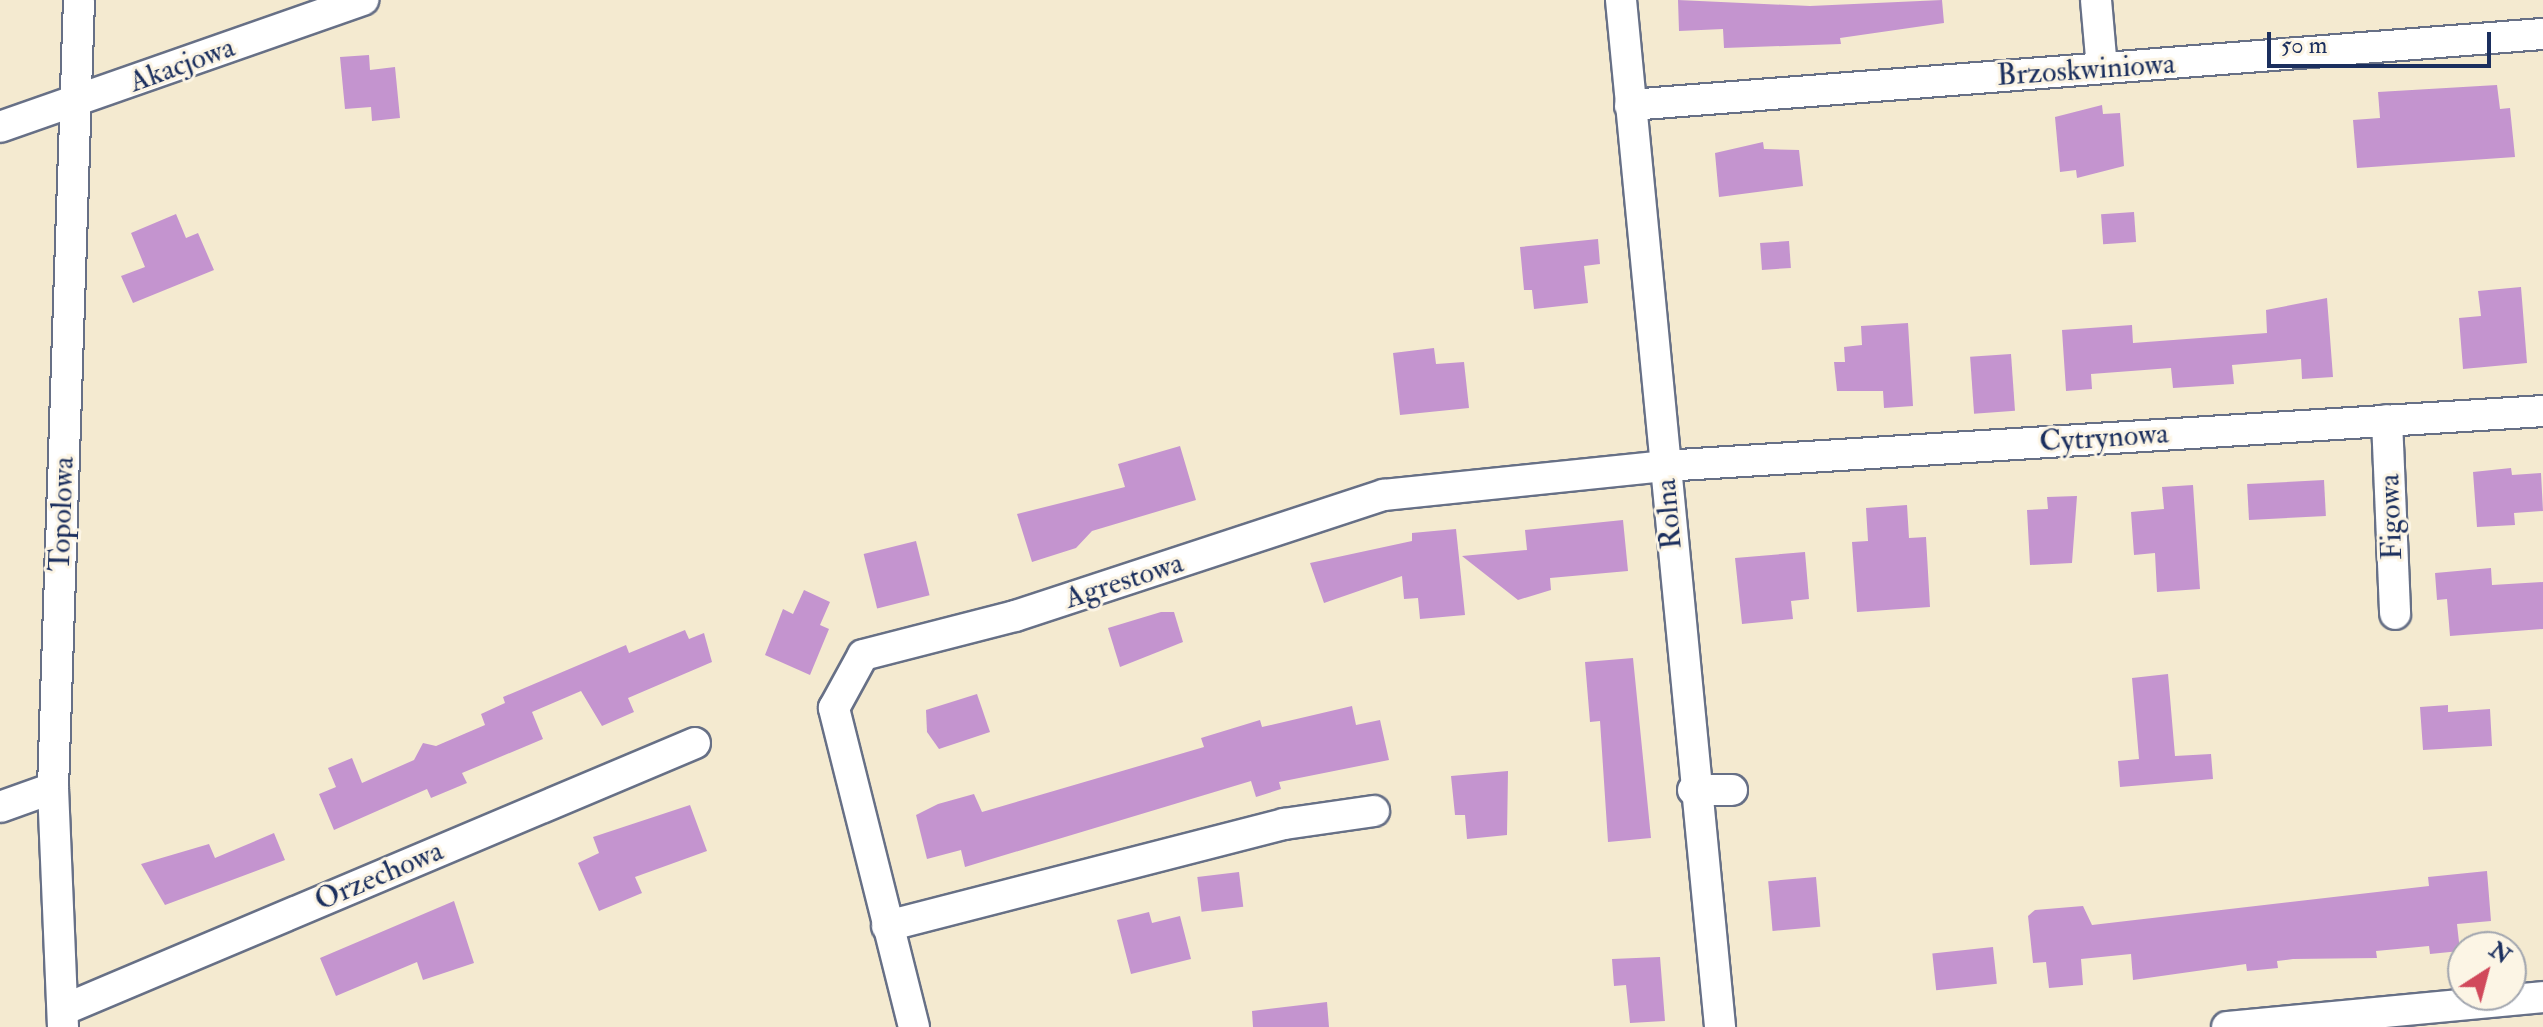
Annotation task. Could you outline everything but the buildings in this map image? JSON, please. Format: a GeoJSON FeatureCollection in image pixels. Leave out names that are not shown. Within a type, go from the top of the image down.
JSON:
{"type":"FeatureCollection","features":[{"type":"Feature","properties":{"kind":"street","name":"Topolowa"},"geometry":{"type":"LineString","coordinates":[[63,1018],[53,788],[79,0]]}},
{"type":"Feature","properties":{"kind":"street","name":"Akacjowa"},"geometry":{"type":"LineString","coordinates":[[0,127],[363,0]]}},
{"type":"Feature","properties":{"kind":"street","name":"Rolna"},"geometry":{"type":"LineString","coordinates":[[1621,0],[1693,790],[1720,1027]]}},
{"type":"Feature","properties":{"kind":"street"},"geometry":{"type":"LineString","coordinates":[[2096,0],[2102,68]]}},
{"type":"Feature","properties":{"kind":"street","name":"Brzoskwiniowa"},"geometry":{"type":"LineString","coordinates":[[1630,105],[2543,34]]}},
{"type":"Feature","properties":{"kind":"street","name":"Cytrynowa"},"geometry":{"type":"LineString","coordinates":[[1664,466],[2543,411]]}},
{"type":"Feature","properties":{"kind":"street","name":"Figowa"},"geometry":{"type":"LineString","coordinates":[[2387,420],[2395,614]]}},
{"type":"Feature","properties":{"kind":"street","name":"Agrestowa"},"geometry":{"type":"LineString","coordinates":[[914,1027],[834,708],[863,655],[1015,616],[1384,495],[1664,466]]}},
{"type":"Feature","properties":{"kind":"street","name":"Orzechowa"},"geometry":{"type":"LineString","coordinates":[[63,1018],[695,743]]}},
{"type":"Feature","properties":{"kind":"street"},"geometry":{"type":"LineString","coordinates":[[0,807],[53,788]]}},
{"type":"Feature","properties":{"kind":"street"},"geometry":{"type":"LineString","coordinates":[[1693,790],[1732,790]]}},
{"type":"Feature","properties":{"kind":"street"},"geometry":{"type":"LineString","coordinates":[[887,926],[1284,824],[1374,811]]}},
{"type":"Feature","properties":{"kind":"street"},"geometry":{"type":"LineString","coordinates":[[2227,1027],[2426,1018],[2543,997]]}}]}
